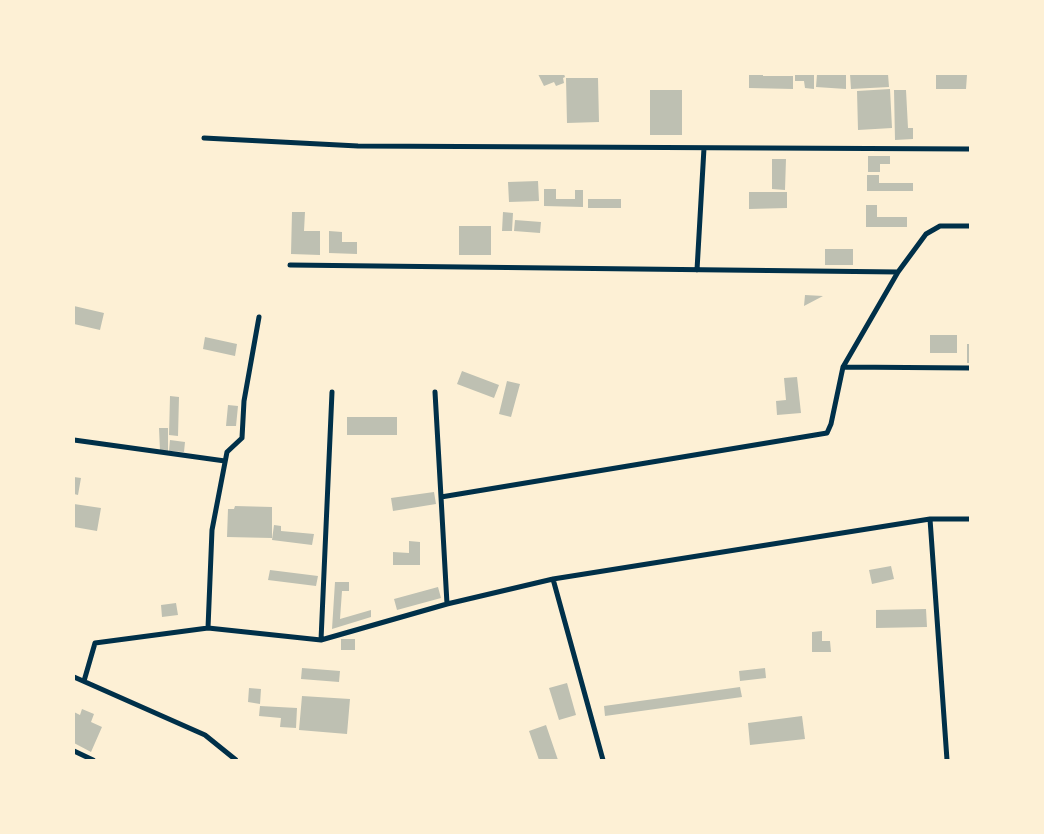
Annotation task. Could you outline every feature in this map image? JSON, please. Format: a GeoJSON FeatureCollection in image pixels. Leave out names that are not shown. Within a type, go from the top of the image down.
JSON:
{"type":"FeatureCollection","features":[{"type":"Feature","properties":{"kind":"street"},"geometry":{"type":"LineString","coordinates":[[204,138],[358,146],[970,149]]}},
{"type":"Feature","properties":{"kind":"street"},"geometry":{"type":"LineString","coordinates":[[697,270],[704,148]]}},
{"type":"Feature","properties":{"kind":"street"},"geometry":{"type":"LineString","coordinates":[[441,497],[827,433],[831,424],[843,367],[898,272],[926,234],[940,226],[970,226]]}},
{"type":"Feature","properties":{"kind":"street"},"geometry":{"type":"LineString","coordinates":[[290,265],[898,272]]}},
{"type":"Feature","properties":{"kind":"street"},"geometry":{"type":"LineString","coordinates":[[208,628],[212,530],[227,452],[242,438],[244,401],[259,317]]}},
{"type":"Feature","properties":{"kind":"street"},"geometry":{"type":"LineString","coordinates":[[843,367],[970,368]]}},
{"type":"Feature","properties":{"kind":"street"},"geometry":{"type":"LineString","coordinates":[[321,640],[332,392]]}},
{"type":"Feature","properties":{"kind":"street"},"geometry":{"type":"LineString","coordinates":[[436,392],[447,604]]}},
{"type":"Feature","properties":{"kind":"street"},"geometry":{"type":"LineString","coordinates":[[74,440],[225,461]]}},
{"type":"Feature","properties":{"kind":"street"},"geometry":{"type":"LineString","coordinates":[[84,682],[95,644],[208,628],[321,640],[447,604],[553,579],[930,519],[970,519]]}},
{"type":"Feature","properties":{"kind":"street"},"geometry":{"type":"LineString","coordinates":[[930,519],[947,760]]}},
{"type":"Feature","properties":{"kind":"street"},"geometry":{"type":"LineString","coordinates":[[553,579],[603,760]]}},
{"type":"Feature","properties":{"kind":"street"},"geometry":{"type":"LineString","coordinates":[[74,677],[204,735],[236,760]]}},
{"type":"Feature","properties":{"kind":"street"},"geometry":{"type":"LineString","coordinates":[[74,751],[93,760]]}},
{"type":"Feature","properties":{"kind":"building"},"geometry":{"type":"Polygon","coordinates":[[[538,74],[564,74],[564,83],[556,86],[554,82],[544,86],[538,74]]]}},
{"type":"Feature","properties":{"kind":"building"},"geometry":{"type":"Polygon","coordinates":[[[749,74],[793,76],[793,89],[749,88],[749,74]]]}},
{"type":"Feature","properties":{"kind":"building"},"geometry":{"type":"Polygon","coordinates":[[[795,74],[814,74],[814,89],[805,88],[804,81],[795,81],[795,74]]]}},
{"type":"Feature","properties":{"kind":"building"},"geometry":{"type":"Polygon","coordinates":[[[817,74],[846,74],[846,89],[816,87],[817,74]]]}},
{"type":"Feature","properties":{"kind":"building"},"geometry":{"type":"Polygon","coordinates":[[[850,74],[888,74],[889,87],[851,89],[850,74]]]}},
{"type":"Feature","properties":{"kind":"building"},"geometry":{"type":"Polygon","coordinates":[[[936,74],[967,75],[966,89],[936,89],[936,74]]]}},
{"type":"Feature","properties":{"kind":"building"},"geometry":{"type":"Polygon","coordinates":[[[566,78],[598,78],[599,122],[567,123],[566,78]]]}},
{"type":"Feature","properties":{"kind":"building"},"geometry":{"type":"Polygon","coordinates":[[[890,89],[892,128],[858,130],[857,91],[890,89]]]}},
{"type":"Feature","properties":{"kind":"building"},"geometry":{"type":"Polygon","coordinates":[[[650,90],[682,90],[682,135],[650,135],[650,90]]]}},
{"type":"Feature","properties":{"kind":"building"},"geometry":{"type":"Polygon","coordinates":[[[894,90],[906,90],[908,128],[913,128],[913,139],[895,140],[894,90]]]}},
{"type":"Feature","properties":{"kind":"building"},"geometry":{"type":"Polygon","coordinates":[[[868,156],[890,156],[890,164],[880,164],[880,172],[868,172],[868,156]]]}},
{"type":"Feature","properties":{"kind":"building"},"geometry":{"type":"Polygon","coordinates":[[[772,159],[786,159],[785,190],[772,189],[772,159]]]}},
{"type":"Feature","properties":{"kind":"building"},"geometry":{"type":"Polygon","coordinates":[[[867,175],[879,175],[879,183],[913,183],[913,191],[867,191],[867,175]]]}},
{"type":"Feature","properties":{"kind":"building"},"geometry":{"type":"Polygon","coordinates":[[[538,181],[539,201],[509,202],[508,182],[538,181]]]}},
{"type":"Feature","properties":{"kind":"building"},"geometry":{"type":"Polygon","coordinates":[[[544,189],[556,189],[556,199],[575,199],[575,190],[583,190],[583,207],[544,206],[544,189]]]}},
{"type":"Feature","properties":{"kind":"building"},"geometry":{"type":"Polygon","coordinates":[[[749,192],[787,192],[787,208],[749,209],[749,192]]]}},
{"type":"Feature","properties":{"kind":"building"},"geometry":{"type":"Polygon","coordinates":[[[588,199],[621,199],[621,208],[588,208],[588,199]]]}},
{"type":"Feature","properties":{"kind":"building"},"geometry":{"type":"Polygon","coordinates":[[[866,205],[877,205],[877,217],[907,217],[907,227],[866,227],[866,205]]]}},
{"type":"Feature","properties":{"kind":"building"},"geometry":{"type":"Polygon","coordinates":[[[292,212],[305,212],[304,231],[320,231],[320,255],[291,254],[292,212]]]}},
{"type":"Feature","properties":{"kind":"building"},"geometry":{"type":"Polygon","coordinates":[[[503,212],[513,213],[512,231],[502,231],[503,212]]]}},
{"type":"Feature","properties":{"kind":"building"},"geometry":{"type":"Polygon","coordinates":[[[515,220],[541,222],[540,233],[514,231],[515,220]]]}},
{"type":"Feature","properties":{"kind":"building"},"geometry":{"type":"Polygon","coordinates":[[[459,226],[491,226],[491,255],[459,255],[459,226]]]}},
{"type":"Feature","properties":{"kind":"building"},"geometry":{"type":"Polygon","coordinates":[[[329,231],[342,232],[342,242],[357,242],[357,254],[329,253],[329,231]]]}},
{"type":"Feature","properties":{"kind":"building"},"geometry":{"type":"Polygon","coordinates":[[[825,249],[853,249],[853,265],[825,265],[825,249]]]}},
{"type":"Feature","properties":{"kind":"building"},"geometry":{"type":"Polygon","coordinates":[[[805,295],[823,296],[804,306],[805,295]]]}},
{"type":"Feature","properties":{"kind":"building"},"geometry":{"type":"Polygon","coordinates":[[[74,306],[104,313],[100,330],[74,324],[74,306]]]}},
{"type":"Feature","properties":{"kind":"building"},"geometry":{"type":"Polygon","coordinates":[[[930,335],[957,335],[957,353],[930,353],[930,335]]]}},
{"type":"Feature","properties":{"kind":"building"},"geometry":{"type":"Polygon","coordinates":[[[205,337],[237,344],[235,356],[203,349],[205,337]]]}},
{"type":"Feature","properties":{"kind":"building"},"geometry":{"type":"Polygon","coordinates":[[[967,344],[970,344],[970,363],[967,363],[967,344]]]}},
{"type":"Feature","properties":{"kind":"building"},"geometry":{"type":"Polygon","coordinates":[[[462,371],[499,385],[494,398],[457,384],[462,371]]]}},
{"type":"Feature","properties":{"kind":"building"},"geometry":{"type":"Polygon","coordinates":[[[797,377],[801,413],[777,415],[776,401],[786,400],[784,378],[797,377]]]}},
{"type":"Feature","properties":{"kind":"building"},"geometry":{"type":"Polygon","coordinates":[[[507,381],[520,384],[511,417],[499,414],[507,381]]]}},
{"type":"Feature","properties":{"kind":"building"},"geometry":{"type":"Polygon","coordinates":[[[170,396],[179,397],[178,436],[169,435],[170,396]]]}},
{"type":"Feature","properties":{"kind":"building"},"geometry":{"type":"Polygon","coordinates":[[[228,405],[238,406],[236,426],[226,426],[228,405]]]}},
{"type":"Feature","properties":{"kind":"building"},"geometry":{"type":"Polygon","coordinates":[[[347,417],[397,417],[397,435],[347,435],[347,417]]]}},
{"type":"Feature","properties":{"kind":"building"},"geometry":{"type":"Polygon","coordinates":[[[159,428],[168,428],[168,451],[160,451],[159,428]]]}},
{"type":"Feature","properties":{"kind":"building"},"geometry":{"type":"Polygon","coordinates":[[[170,440],[185,442],[184,452],[169,451],[170,440]]]}},
{"type":"Feature","properties":{"kind":"building"},"geometry":{"type":"Polygon","coordinates":[[[74,477],[81,478],[78,495],[74,494],[74,477]]]}},
{"type":"Feature","properties":{"kind":"building"},"geometry":{"type":"Polygon","coordinates":[[[434,492],[436,504],[393,511],[391,498],[434,492]]]}},
{"type":"Feature","properties":{"kind":"building"},"geometry":{"type":"Polygon","coordinates":[[[74,504],[101,508],[97,531],[74,527],[74,504]]]}},
{"type":"Feature","properties":{"kind":"building"},"geometry":{"type":"Polygon","coordinates":[[[235,506],[272,507],[272,538],[227,537],[228,509],[234,509],[235,506]]]}},
{"type":"Feature","properties":{"kind":"building"},"geometry":{"type":"Polygon","coordinates":[[[274,525],[281,526],[281,531],[314,534],[312,545],[272,540],[274,525]]]}},
{"type":"Feature","properties":{"kind":"building"},"geometry":{"type":"Polygon","coordinates":[[[409,541],[420,542],[420,565],[393,565],[393,552],[409,553],[409,541]]]}},
{"type":"Feature","properties":{"kind":"building"},"geometry":{"type":"Polygon","coordinates":[[[891,566],[894,579],[872,584],[869,570],[891,566]]]}},
{"type":"Feature","properties":{"kind":"building"},"geometry":{"type":"Polygon","coordinates":[[[270,570],[318,576],[316,586],[268,580],[270,570]]]}},
{"type":"Feature","properties":{"kind":"building"},"geometry":{"type":"Polygon","coordinates":[[[335,582],[349,582],[349,591],[342,591],[340,619],[371,610],[371,617],[332,629],[335,582]]]}},
{"type":"Feature","properties":{"kind":"building"},"geometry":{"type":"Polygon","coordinates":[[[438,587],[441,598],[397,610],[394,599],[438,587]]]}},
{"type":"Feature","properties":{"kind":"building"},"geometry":{"type":"Polygon","coordinates":[[[176,603],[178,615],[162,617],[161,605],[176,603]]]}},
{"type":"Feature","properties":{"kind":"building"},"geometry":{"type":"Polygon","coordinates":[[[926,609],[927,627],[876,628],[876,610],[926,609]]]}},
{"type":"Feature","properties":{"kind":"building"},"geometry":{"type":"Polygon","coordinates":[[[822,631],[822,641],[830,641],[831,652],[812,652],[812,632],[822,631]]]}},
{"type":"Feature","properties":{"kind":"building"},"geometry":{"type":"Polygon","coordinates":[[[341,639],[355,639],[355,650],[341,650],[341,639]]]}},
{"type":"Feature","properties":{"kind":"building"},"geometry":{"type":"Polygon","coordinates":[[[302,668],[340,671],[339,682],[301,679],[302,668]]]}},
{"type":"Feature","properties":{"kind":"building"},"geometry":{"type":"Polygon","coordinates":[[[765,668],[766,678],[740,681],[739,671],[765,668]]]}},
{"type":"Feature","properties":{"kind":"building"},"geometry":{"type":"Polygon","coordinates":[[[567,683],[576,715],[559,720],[549,688],[567,683]]]}},
{"type":"Feature","properties":{"kind":"building"},"geometry":{"type":"Polygon","coordinates":[[[740,687],[742,697],[605,716],[604,706],[740,687]]]}},
{"type":"Feature","properties":{"kind":"building"},"geometry":{"type":"Polygon","coordinates":[[[249,688],[261,689],[260,704],[248,702],[249,688]]]}},
{"type":"Feature","properties":{"kind":"building"},"geometry":{"type":"Polygon","coordinates":[[[302,696],[350,699],[347,734],[299,730],[302,696]]]}},
{"type":"Feature","properties":{"kind":"building"},"geometry":{"type":"Polygon","coordinates":[[[260,706],[297,708],[296,728],[280,727],[281,718],[259,716],[260,706]]]}},
{"type":"Feature","properties":{"kind":"building"},"geometry":{"type":"Polygon","coordinates":[[[82,709],[94,714],[91,722],[102,727],[91,752],[74,743],[74,712],[80,715],[82,709]]]}},
{"type":"Feature","properties":{"kind":"building"},"geometry":{"type":"Polygon","coordinates":[[[802,716],[805,739],[750,745],[748,723],[802,716]]]}},
{"type":"Feature","properties":{"kind":"building"},"geometry":{"type":"Polygon","coordinates":[[[546,725],[558,760],[539,760],[529,731],[546,725]]]}}]}
